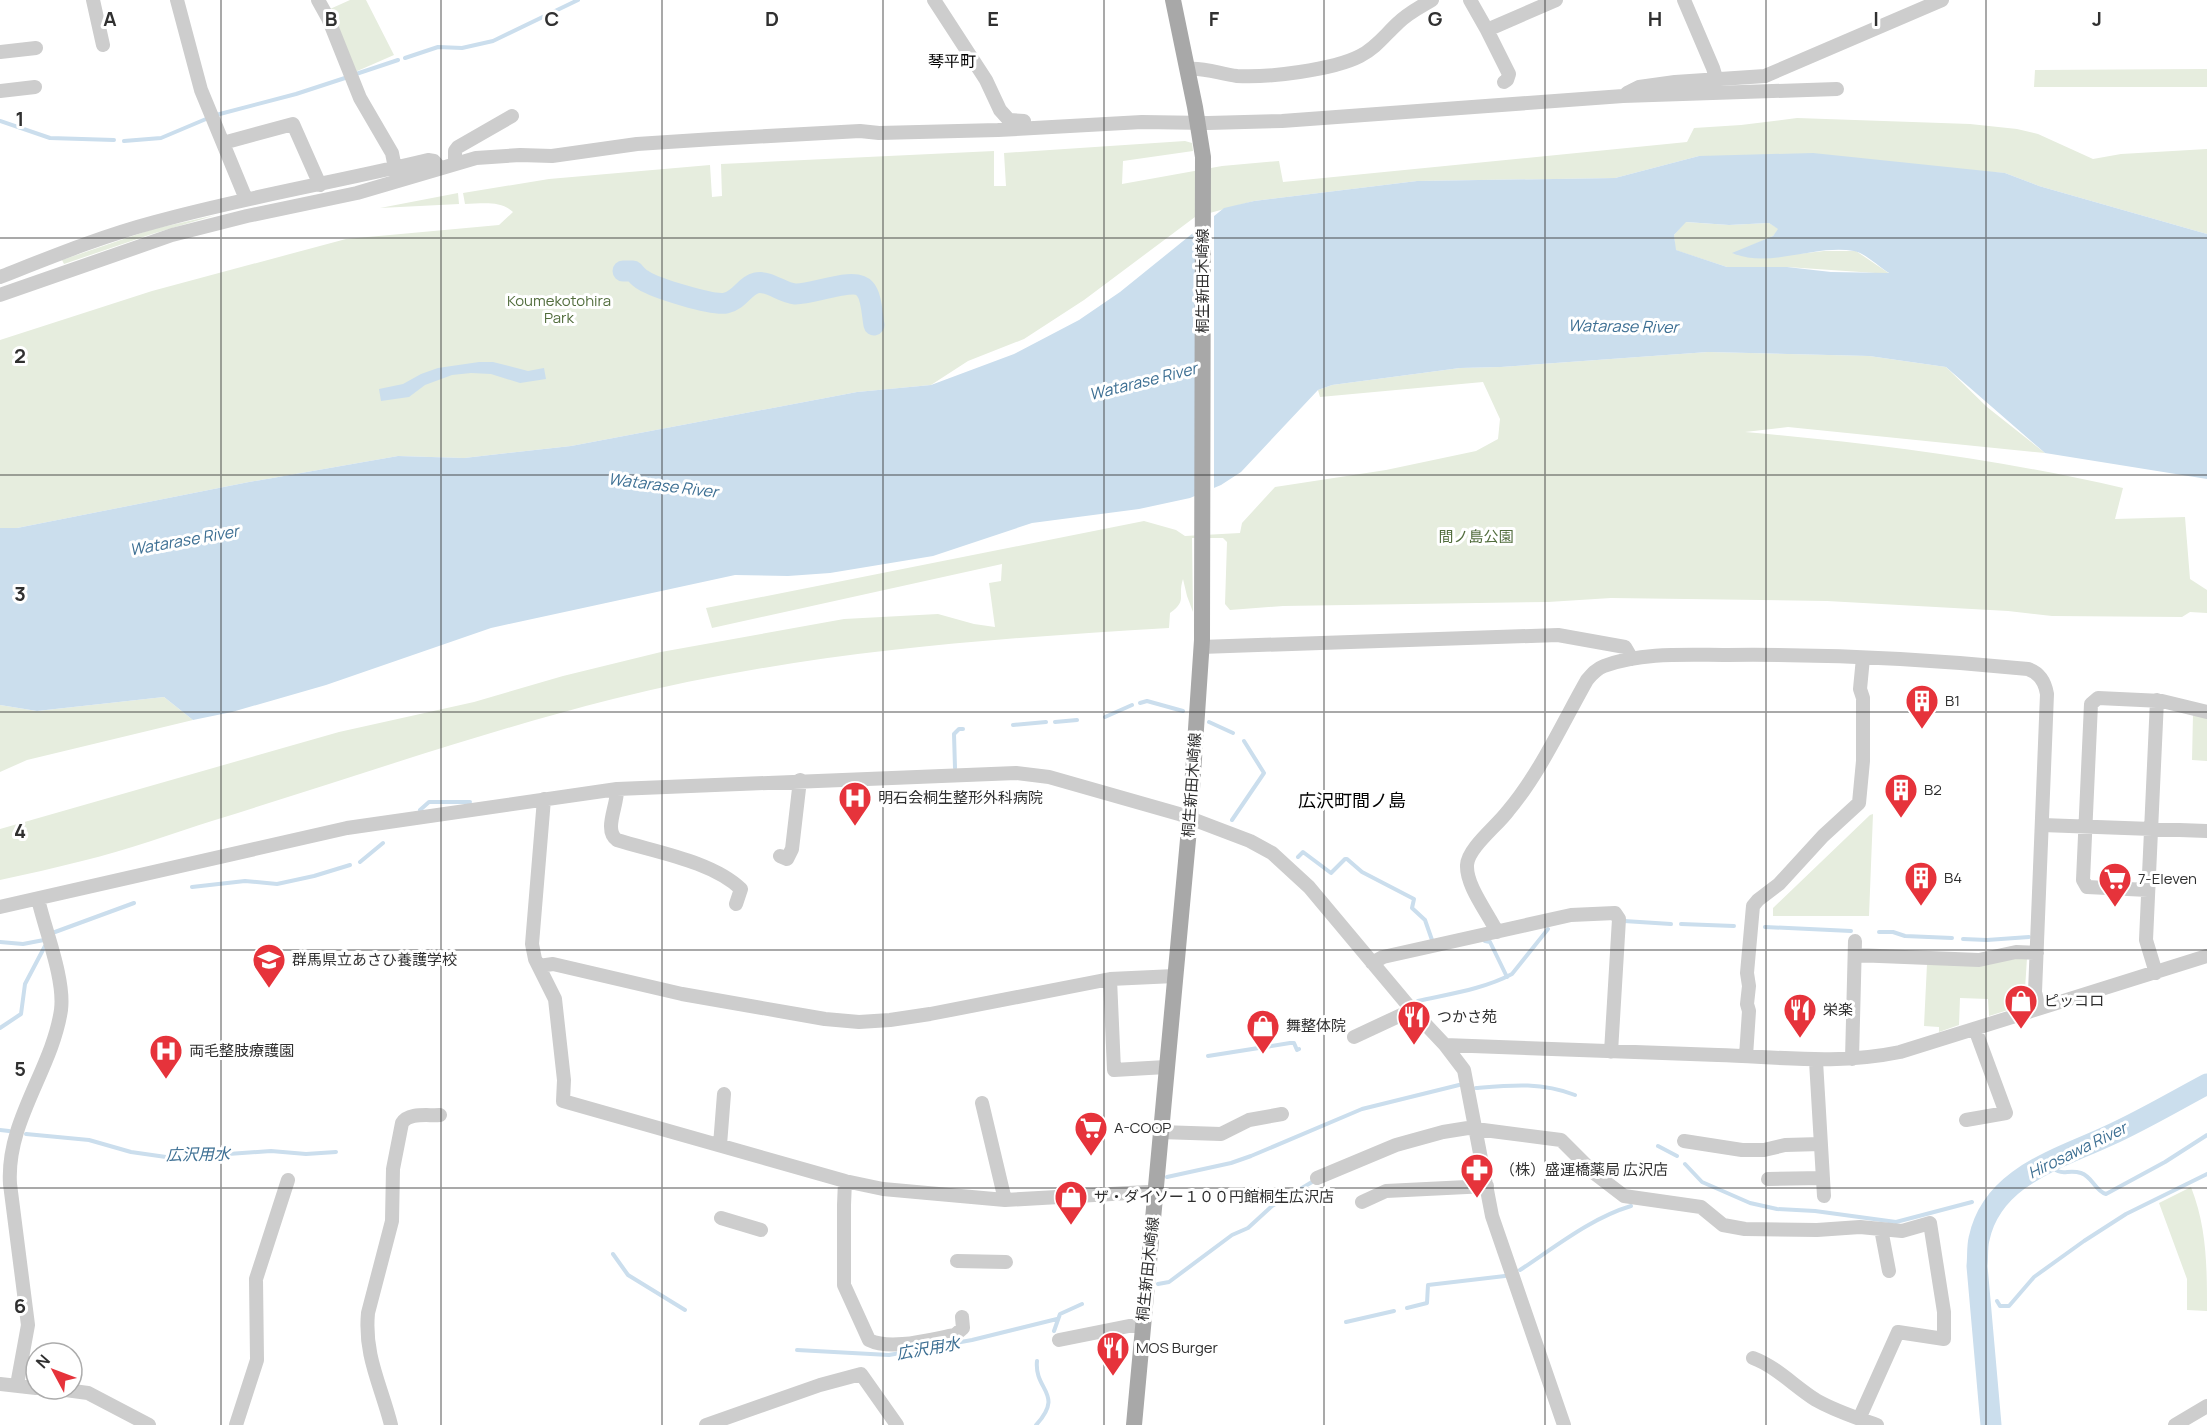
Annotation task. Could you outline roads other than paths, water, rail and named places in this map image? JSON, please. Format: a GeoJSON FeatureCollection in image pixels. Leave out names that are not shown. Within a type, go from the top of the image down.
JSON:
{"type":"FeatureCollection","features":[{"type":"Feature","properties":{"kind":"main road","name":"桐生新田木崎線"},"geometry":{"type":"LineString","coordinates":[[1134,1425],[1190,818],[1202,647],[1203,157],[1173,0]]}},
{"type":"Feature","properties":{"kind":"street"},"geometry":{"type":"LineString","coordinates":[[93,0],[103,45]]}},
{"type":"Feature","properties":{"kind":"street"},"geometry":{"type":"LineString","coordinates":[[177,0],[201,90],[246,199]]}},
{"type":"Feature","properties":{"kind":"street"},"geometry":{"type":"LineString","coordinates":[[318,0],[328,18],[360,98],[392,153],[395,168]]}},
{"type":"Feature","properties":{"kind":"street"},"geometry":{"type":"LineString","coordinates":[[934,0],[986,80],[1005,118],[1012,121],[1044,120],[1054,127]]}},
{"type":"Feature","properties":{"kind":"street"},"geometry":{"type":"LineString","coordinates":[[1187,69],[1198,68],[1224,74],[1248,76],[1334,65],[1366,52],[1408,14],[1432,0]]}},
{"type":"Feature","properties":{"kind":"street"},"geometry":{"type":"LineString","coordinates":[[1470,0],[1509,74],[1504,82]]}},
{"type":"Feature","properties":{"kind":"street"},"geometry":{"type":"LineString","coordinates":[[1487,30],[1556,0]]}},
{"type":"Feature","properties":{"kind":"street"},"geometry":{"type":"LineString","coordinates":[[1684,0],[1716,78]]}},
{"type":"Feature","properties":{"kind":"street"},"geometry":{"type":"LineString","coordinates":[[1623,96],[1640,87],[1716,78],[1765,76],[1942,0]]}},
{"type":"Feature","properties":{"kind":"street"},"geometry":{"type":"LineString","coordinates":[[0,51],[36,48]]}},
{"type":"Feature","properties":{"kind":"street"},"geometry":{"type":"LineString","coordinates":[[0,91],[35,87]]}},
{"type":"Feature","properties":{"kind":"street"},"geometry":{"type":"LineString","coordinates":[[0,295],[172,235],[263,212],[339,197],[487,156],[520,154],[552,156],[637,144],[860,131],[879,133],[1142,122],[1200,134],[1282,122],[1623,96],[1837,89]]}},
{"type":"Feature","properties":{"kind":"street"},"geometry":{"type":"LineString","coordinates":[[455,163],[455,151],[458,147],[512,116]]}},
{"type":"Feature","properties":{"kind":"street"},"geometry":{"type":"LineString","coordinates":[[223,143],[293,124],[320,185]]}},
{"type":"Feature","properties":{"kind":"street"},"geometry":{"type":"LineString","coordinates":[[0,277],[69,250],[153,223],[246,199],[320,185],[428,160],[434,161],[440,168]]}},
{"type":"Feature","properties":{"kind":"street"},"geometry":{"type":"LineString","coordinates":[[1202,647],[1558,635],[1625,647],[1632,659]]}},
{"type":"Feature","properties":{"kind":"street"},"geometry":{"type":"LineString","coordinates":[[1497,932],[1470,882],[1467,868],[1470,853],[1517,800],[1593,672],[1602,667],[1632,659],[1664,655],[1766,654],[2011,667],[2035,671],[2045,685],[2048,694],[2035,992],[2038,1008]]}},
{"type":"Feature","properties":{"kind":"street"},"geometry":{"type":"LineString","coordinates":[[1746,1056],[1749,1011],[1747,973],[1753,906],[1779,884],[1822,836],[1859,803],[1863,761],[1863,698],[1860,689],[1863,658]]}},
{"type":"Feature","properties":{"kind":"street"},"geometry":{"type":"LineString","coordinates":[[2148,890],[2087,887],[2084,884],[2085,826],[2093,701],[2098,698],[2157,700],[2207,712]]}},
{"type":"Feature","properties":{"kind":"street"},"geometry":{"type":"LineString","coordinates":[[2156,973],[2146,940],[2157,700]]}},
{"type":"Feature","properties":{"kind":"street"},"geometry":{"type":"LineString","coordinates":[[0,908],[104,882],[221,858],[347,828],[617,789],[1016,773],[1071,782],[1190,818],[1250,842],[1272,853],[1283,862],[1309,887],[1464,1070],[1492,1216],[1564,1425]]}},
{"type":"Feature","properties":{"kind":"street"},"geometry":{"type":"LineString","coordinates":[[780,856],[787,859],[792,849],[800,780]]}},
{"type":"Feature","properties":{"kind":"street"},"geometry":{"type":"LineString","coordinates":[[617,789],[617,800],[610,831],[612,837],[715,872],[741,889],[736,904]]}},
{"type":"Feature","properties":{"kind":"street"},"geometry":{"type":"LineString","coordinates":[[544,799],[532,944],[539,966],[555,999],[564,1080],[562,1101],[845,1181],[883,1189],[1005,1200],[1155,1193]]}},
{"type":"Feature","properties":{"kind":"street"},"geometry":{"type":"LineString","coordinates":[[2042,825],[2207,831]]}},
{"type":"Feature","properties":{"kind":"street"},"geometry":{"type":"LineString","coordinates":[[17,1385],[28,1335],[28,1325],[10,1184],[10,1161],[17,1132],[52,1043],[61,1008],[58,972],[38,898]]}},
{"type":"Feature","properties":{"kind":"street"},"geometry":{"type":"LineString","coordinates":[[1372,963],[1383,957],[1571,915],[1612,913],[1619,919],[1611,1052]]}},
{"type":"Feature","properties":{"kind":"street"},"geometry":{"type":"LineString","coordinates":[[1852,1059],[1855,948],[1979,960],[2016,952],[2037,953]]}},
{"type":"Feature","properties":{"kind":"street"},"geometry":{"type":"LineString","coordinates":[[1445,1045],[1746,1056],[1816,1061],[1852,1059],[1900,1052],[2207,956]]}},
{"type":"Feature","properties":{"kind":"street"},"geometry":{"type":"LineString","coordinates":[[539,966],[553,964],[682,994],[825,1019],[859,1022],[930,1014],[1110,979],[1174,976]]}},
{"type":"Feature","properties":{"kind":"street"},"geometry":{"type":"LineString","coordinates":[[1110,979],[1114,1070],[1166,1067]]}},
{"type":"Feature","properties":{"kind":"street"},"geometry":{"type":"LineString","coordinates":[[1354,1037],[1412,1010]]}},
{"type":"Feature","properties":{"kind":"street"},"geometry":{"type":"LineString","coordinates":[[1966,1120],[2006,1113],[1975,1029]]}},
{"type":"Feature","properties":{"kind":"street"},"geometry":{"type":"LineString","coordinates":[[1816,1061],[1824,1196]]}},
{"type":"Feature","properties":{"kind":"street"},"geometry":{"type":"LineString","coordinates":[[720,1145],[724,1094]]}},
{"type":"Feature","properties":{"kind":"street"},"geometry":{"type":"LineString","coordinates":[[982,1103],[1005,1191],[1005,1200]]}},
{"type":"Feature","properties":{"kind":"street"},"geometry":{"type":"LineString","coordinates":[[1160,1132],[1221,1134],[1249,1120],[1282,1114]]}},
{"type":"Feature","properties":{"kind":"street"},"geometry":{"type":"LineString","coordinates":[[391,1425],[370,1361],[366,1329],[368,1313],[392,1221],[393,1169],[402,1123],[411,1116],[440,1115]]}},
{"type":"Feature","properties":{"kind":"street"},"geometry":{"type":"LineString","coordinates":[[1317,1178],[1377,1151],[1443,1132],[1476,1129],[1561,1140],[1594,1173],[1624,1196],[1701,1207],[1723,1225],[1745,1229],[1817,1230],[1860,1227],[1902,1231],[1930,1223],[1944,1312],[1944,1339],[1898,1332],[1859,1419]]}},
{"type":"Feature","properties":{"kind":"street"},"geometry":{"type":"LineString","coordinates":[[1684,1142],[1742,1150],[1821,1144]]}},
{"type":"Feature","properties":{"kind":"street"},"geometry":{"type":"LineString","coordinates":[[1768,1179],[1823,1178]]}},
{"type":"Feature","properties":{"kind":"street"},"geometry":{"type":"LineString","coordinates":[[236,1425],[257,1360],[256,1279],[288,1180]]}},
{"type":"Feature","properties":{"kind":"street"},"geometry":{"type":"LineString","coordinates":[[845,1181],[844,1285],[869,1340],[875,1343],[895,1345],[956,1335],[963,1329],[962,1317]]}},
{"type":"Feature","properties":{"kind":"street"},"geometry":{"type":"LineString","coordinates":[[1362,1202],[1386,1191],[1487,1186]]}},
{"type":"Feature","properties":{"kind":"street"},"geometry":{"type":"LineString","coordinates":[[721,1218],[761,1230]]}},
{"type":"Feature","properties":{"kind":"street"},"geometry":{"type":"LineString","coordinates":[[1881,1229],[1889,1271]]}},
{"type":"Feature","properties":{"kind":"street"},"geometry":{"type":"LineString","coordinates":[[957,1261],[1006,1262]]}},
{"type":"Feature","properties":{"kind":"street"},"geometry":{"type":"LineString","coordinates":[[1059,1340],[1129,1326],[1142,1326]]}},
{"type":"Feature","properties":{"kind":"street"},"geometry":{"type":"LineString","coordinates":[[1753,1358],[1778,1371],[1816,1400],[1877,1425]]}},
{"type":"Feature","properties":{"kind":"street"},"geometry":{"type":"LineString","coordinates":[[706,1425],[820,1385],[861,1374],[897,1425]]}},
{"type":"Feature","properties":{"kind":"street"},"geometry":{"type":"LineString","coordinates":[[0,1384],[24,1386]]}},
{"type":"Feature","properties":{"kind":"street"},"geometry":{"type":"LineString","coordinates":[[84,1392],[149,1425]]}},
{"type":"Feature","properties":{"kind":"street"},"geometry":{"type":"LineString","coordinates":[[2175,1425],[2207,1406]]}},
{"type":"Feature","properties":{"kind":"water","name":"Watarase River"},"geometry":{"type":"Polygon","coordinates":[[[1813,153],[2005,173],[2039,186],[2207,234],[2207,479],[2045,453],[1946,367],[1869,356],[1708,352],[1460,368],[1332,385],[1318,390],[1241,472],[1221,485],[1190,498],[1139,509],[1032,523],[933,556],[830,573],[788,576],[735,575],[491,628],[326,685],[232,712],[193,720],[164,697],[37,711],[0,705],[0,528],[17,528],[249,482],[398,456],[464,458],[571,446],[857,392],[931,385],[1014,354],[1079,320],[1120,292],[1224,208],[1254,201],[1417,181],[1615,178],[1699,156],[1813,153]],[[1686,222],[1674,235],[1676,250],[1727,267],[1787,267],[1831,272],[1889,273],[1867,257],[1854,251],[1823,251],[1777,258],[1747,257],[1732,253],[1773,236],[1778,229],[1769,223],[1729,225],[1686,222]]]}},
{"type":"Feature","properties":{"kind":"water"},"geometry":{"type":"Polygon","coordinates":[[[493,362],[528,371],[544,368],[546,379],[520,383],[491,374],[452,375],[425,385],[409,397],[381,401],[379,389],[403,384],[438,368],[493,362]]]}},
{"type":"Feature","properties":{"kind":"waterway"},"geometry":{"type":"LineString","coordinates":[[405,58],[438,47],[462,48],[493,41],[578,0]]}},
{"type":"Feature","properties":{"kind":"waterway"},"geometry":{"type":"LineString","coordinates":[[356,74],[398,60]]}},
{"type":"Feature","properties":{"kind":"waterway"},"geometry":{"type":"LineString","coordinates":[[216,115],[296,94],[348,77]]}},
{"type":"Feature","properties":{"kind":"waterway"},"geometry":{"type":"LineString","coordinates":[[124,141],[161,138],[206,119]]}},
{"type":"Feature","properties":{"kind":"waterway"},"geometry":{"type":"LineString","coordinates":[[0,121],[50,138],[114,140]]}},
{"type":"Feature","properties":{"kind":"waterway"},"geometry":{"type":"LineString","coordinates":[[623,271],[633,271],[643,280],[671,292],[719,303],[731,301],[756,283],[766,283],[795,294],[852,284],[865,289],[869,297],[874,325]]}},
{"type":"Feature","properties":{"kind":"waterway"},"geometry":{"type":"LineString","coordinates":[[1140,703],[1147,701],[1183,711]]}},
{"type":"Feature","properties":{"kind":"waterway"},"geometry":{"type":"LineString","coordinates":[[1105,717],[1132,705]]}},
{"type":"Feature","properties":{"kind":"waterway"},"geometry":{"type":"LineString","coordinates":[[1055,722],[1077,720]]}},
{"type":"Feature","properties":{"kind":"waterway"},"geometry":{"type":"LineString","coordinates":[[1013,725],[1046,722]]}},
{"type":"Feature","properties":{"kind":"waterway"},"geometry":{"type":"LineString","coordinates":[[1209,722],[1233,733]]}},
{"type":"Feature","properties":{"kind":"waterway"},"geometry":{"type":"LineString","coordinates":[[955,768],[954,734],[959,729],[963,729]]}},
{"type":"Feature","properties":{"kind":"waterway"},"geometry":{"type":"LineString","coordinates":[[1232,820],[1264,773],[1244,741]]}},
{"type":"Feature","properties":{"kind":"waterway"},"geometry":{"type":"LineString","coordinates":[[420,810],[429,802],[470,802]]}},
{"type":"Feature","properties":{"kind":"waterway"},"geometry":{"type":"LineString","coordinates":[[360,862],[383,843]]}},
{"type":"Feature","properties":{"kind":"waterway"},"geometry":{"type":"LineString","coordinates":[[1298,857],[1303,852],[1331,873],[1347,859],[1362,872],[1414,899],[1412,908],[1425,920],[1432,940]]}},
{"type":"Feature","properties":{"kind":"waterway"},"geometry":{"type":"LineString","coordinates":[[192,887],[245,881],[277,884],[350,865]]}},
{"type":"Feature","properties":{"kind":"waterway"},"geometry":{"type":"LineString","coordinates":[[55,932],[134,903]]}},
{"type":"Feature","properties":{"kind":"waterway"},"geometry":{"type":"LineString","coordinates":[[1624,921],[1671,924]]}},
{"type":"Feature","properties":{"kind":"waterway"},"geometry":{"type":"LineString","coordinates":[[1681,924],[1734,926]]}},
{"type":"Feature","properties":{"kind":"waterway"},"geometry":{"type":"LineString","coordinates":[[1765,927],[1851,931]]}},
{"type":"Feature","properties":{"kind":"waterway"},"geometry":{"type":"LineString","coordinates":[[1418,1001],[1478,987],[1512,974],[1548,929]]}},
{"type":"Feature","properties":{"kind":"waterway"},"geometry":{"type":"LineString","coordinates":[[1879,932],[1893,932],[1905,936],[1952,938]]}},
{"type":"Feature","properties":{"kind":"waterway"},"geometry":{"type":"LineString","coordinates":[[1963,939],[2029,937]]}},
{"type":"Feature","properties":{"kind":"waterway"},"geometry":{"type":"LineString","coordinates":[[0,942],[23,944],[44,940]]}},
{"type":"Feature","properties":{"kind":"waterway"},"geometry":{"type":"LineString","coordinates":[[1485,941],[1490,942],[1507,977]]}},
{"type":"Feature","properties":{"kind":"waterway"},"geometry":{"type":"LineString","coordinates":[[0,1028],[21,1014],[25,984],[45,946]]}},
{"type":"Feature","properties":{"kind":"waterway"},"geometry":{"type":"LineString","coordinates":[[1208,1056],[1290,1043],[1294,1043],[1297,1050],[1299,1049]]}},
{"type":"Feature","properties":{"kind":"waterway","name":"Hirosawa River"},"geometry":{"type":"LineString","coordinates":[[1991,1425],[1977,1266],[1978,1242],[1986,1217],[1998,1200],[2030,1172],[2135,1123],[2207,1084]]}},
{"type":"Feature","properties":{"kind":"waterway"},"geometry":{"type":"LineString","coordinates":[[1167,1177],[1231,1163],[1362,1109],[1459,1085]]}},
{"type":"Feature","properties":{"kind":"waterway"},"geometry":{"type":"LineString","coordinates":[[1476,1088],[1538,1086],[1575,1095]]}},
{"type":"Feature","properties":{"kind":"waterway","name":"広沢用水"},"geometry":{"type":"LineString","coordinates":[[0,1130],[9,1131]]}},
{"type":"Feature","properties":{"kind":"waterway","name":"広沢用水"},"geometry":{"type":"LineString","coordinates":[[26,1134],[89,1140],[131,1152],[173,1158],[271,1151],[306,1154],[336,1152]]}},
{"type":"Feature","properties":{"kind":"waterway"},"geometry":{"type":"LineString","coordinates":[[2048,1161],[2060,1172],[2076,1172],[2085,1175],[2106,1194],[2165,1162],[2207,1135]]}},
{"type":"Feature","properties":{"kind":"waterway"},"geometry":{"type":"LineString","coordinates":[[1658,1146],[1677,1156]]}},
{"type":"Feature","properties":{"kind":"waterway"},"geometry":{"type":"LineString","coordinates":[[1685,1164],[1702,1182],[1750,1203],[1777,1209],[1815,1211],[1896,1222],[1972,1202]]}},
{"type":"Feature","properties":{"kind":"waterway"},"geometry":{"type":"LineString","coordinates":[[1997,1301],[2000,1306],[2009,1306],[2034,1277],[2084,1241],[2126,1214],[2207,1174]]}},
{"type":"Feature","properties":{"kind":"waterway"},"geometry":{"type":"LineString","coordinates":[[1158,1284],[1169,1282],[1232,1235],[1248,1228],[1272,1206],[1312,1182]]}},
{"type":"Feature","properties":{"kind":"waterway"},"geometry":{"type":"LineString","coordinates":[[1520,1270],[1588,1225],[1631,1206]]}},
{"type":"Feature","properties":{"kind":"waterway","name":"広沢用水"},"geometry":{"type":"LineString","coordinates":[[613,1254],[628,1275],[685,1310]]}},
{"type":"Feature","properties":{"kind":"waterway"},"geometry":{"type":"LineString","coordinates":[[1407,1308],[1427,1303],[1428,1285],[1505,1276]]}},
{"type":"Feature","properties":{"kind":"waterway"},"geometry":{"type":"LineString","coordinates":[[1054,1331],[1060,1314],[1082,1304]]}},
{"type":"Feature","properties":{"kind":"waterway"},"geometry":{"type":"LineString","coordinates":[[1346,1322],[1394,1311]]}},
{"type":"Feature","properties":{"kind":"waterway","name":"広沢用水"},"geometry":{"type":"LineString","coordinates":[[797,1350],[889,1355],[972,1340],[1057,1319]]}},
{"type":"Feature","properties":{"kind":"waterway"},"geometry":{"type":"LineString","coordinates":[[1036,1425],[1048,1406],[1046,1392],[1037,1371],[1037,1361]]}},
{"type":"Feature","properties":{"kind":"place","name":"B1"},"geometry":{"type":"Point","coordinates":[1922,730]}},
{"type":"Feature","properties":{"kind":"place","name":"B2"},"geometry":{"type":"Point","coordinates":[1901,819]}},
{"type":"Feature","properties":{"kind":"place","name":"明石会桐生整形外科病院"},"geometry":{"type":"Point","coordinates":[855,827]}},
{"type":"Feature","properties":{"kind":"place","name":"B4"},"geometry":{"type":"Point","coordinates":[1921,907]}},
{"type":"Feature","properties":{"kind":"place","name":"7-Eleven"},"geometry":{"type":"Point","coordinates":[2115,908]}},
{"type":"Feature","properties":{"kind":"place","name":"群馬県立あさひ養護学校"},"geometry":{"type":"Point","coordinates":[269,989]}},
{"type":"Feature","properties":{"kind":"place","name":"ピッコロ"},"geometry":{"type":"Point","coordinates":[2021,1030]}},
{"type":"Feature","properties":{"kind":"place","name":"栄楽"},"geometry":{"type":"Point","coordinates":[1800,1039]}},
{"type":"Feature","properties":{"kind":"place","name":"つかさ苑"},"geometry":{"type":"Point","coordinates":[1414,1046]}},
{"type":"Feature","properties":{"kind":"place","name":"舞整体院"},"geometry":{"type":"Point","coordinates":[1263,1055]}},
{"type":"Feature","properties":{"kind":"place","name":"両毛整肢療護園"},"geometry":{"type":"Point","coordinates":[166,1080]}},
{"type":"Feature","properties":{"kind":"place","name":"A-COOP"},"geometry":{"type":"Point","coordinates":[1091,1157]}},
{"type":"Feature","properties":{"kind":"place","name":"（株）盛運橋薬局 広沢店"},"geometry":{"type":"Point","coordinates":[1477,1199]}},
{"type":"Feature","properties":{"kind":"place","name":"ザ・ダイソー１００円館桐生広沢店"},"geometry":{"type":"Point","coordinates":[1071,1226]}},
{"type":"Feature","properties":{"kind":"place","name":"MOS Burger"},"geometry":{"type":"Point","coordinates":[1113,1377]}},
{"type":"Feature","properties":{"kind":"district","name":"琴平町"},"geometry":{"type":"Point","coordinates":[952,61]}},
{"type":"Feature","properties":{"kind":"district","name":"広沢町間ノ島"},"geometry":{"type":"Point","coordinates":[1352,801]}},
{"type":"Feature","properties":{"kind":"park label","name":"Koumekotohira Park"},"geometry":{"type":"Point","coordinates":[559,310]}},
{"type":"Feature","properties":{"kind":"park label","name":"間ノ島公園"},"geometry":{"type":"Point","coordinates":[1476,537]}}]}
